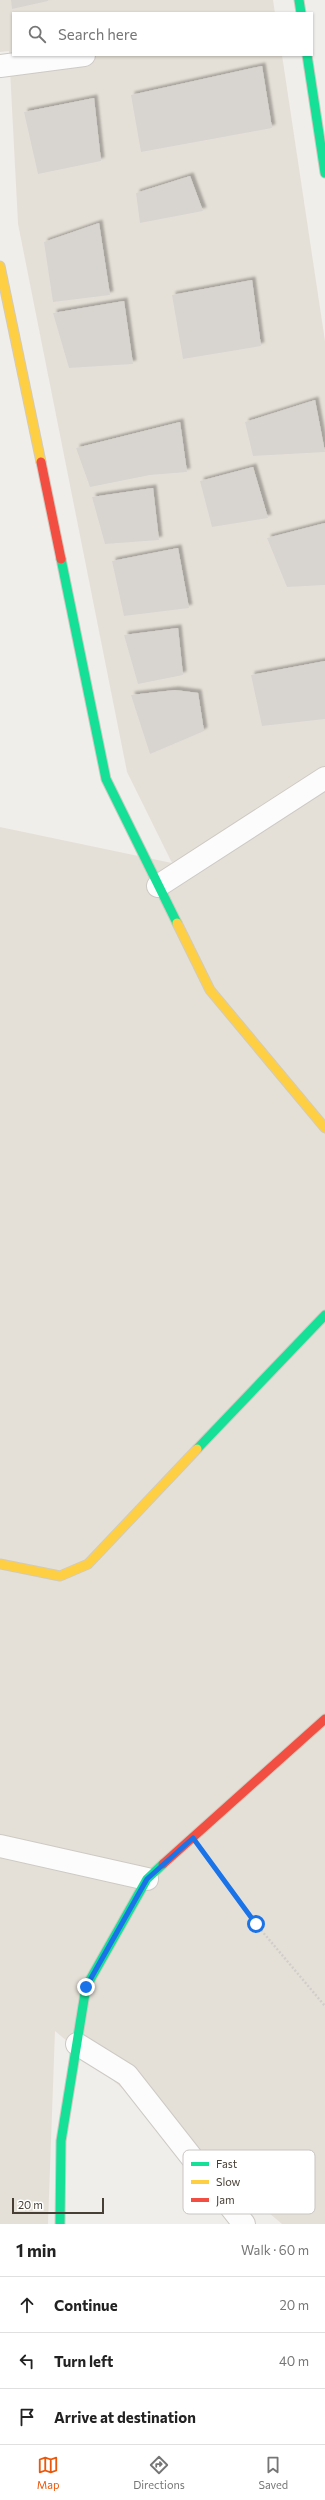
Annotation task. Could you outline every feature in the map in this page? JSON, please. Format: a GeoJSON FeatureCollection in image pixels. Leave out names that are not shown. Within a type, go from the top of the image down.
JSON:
{"type":"FeatureCollection","features":[{"type":"Feature","properties":{"kind":"street"},"geometry":{"type":"LineString","coordinates":[[299,0],[301,12]]}},
{"type":"Feature","properties":{"kind":"street"},"geometry":{"type":"LineString","coordinates":[[0,66],[76,56]]}},
{"type":"Feature","properties":{"kind":"street"},"geometry":{"type":"LineString","coordinates":[[307,56],[325,173]]}},
{"type":"Feature","properties":{"kind":"street"},"geometry":{"type":"LineString","coordinates":[[0,266],[3,295],[106,779],[210,990],[325,1128]]}},
{"type":"Feature","properties":{"kind":"street"},"geometry":{"type":"LineString","coordinates":[[158,886],[325,778]]}},
{"type":"Feature","properties":{"kind":"street"},"geometry":{"type":"LineString","coordinates":[[0,1564],[60,1576],[88,1564],[325,1315]]}},
{"type":"Feature","properties":{"kind":"street"},"geometry":{"type":"LineString","coordinates":[[60,2224],[61,2141],[86,1987],[147,1879],[325,1720]]}},
{"type":"Feature","properties":{"kind":"street"},"geometry":{"type":"LineString","coordinates":[[0,1846],[147,1879]]}},
{"type":"Feature","properties":{"kind":"street"},"geometry":{"type":"LineString","coordinates":[[77,2044],[127,2075],[186,2150]]}},
{"type":"Feature","properties":{"kind":"street"},"geometry":{"type":"LineString","coordinates":[[236,2214],[244,2224]]}},
{"type":"Feature","properties":{"kind":"path"},"geometry":{"type":"LineString","coordinates":[[193,1838],[256,1924],[325,2006]]}},
{"type":"Feature","properties":{"kind":"shaded area"},"geometry":{"type":"Polygon","coordinates":[[[0,0],[273,0],[275,12],[12,12],[12,56],[282,56],[325,341],[325,2224],[282,2224],[270,2214],[315,2214],[315,2150],[195,2150],[55,2031],[48,2224],[0,2224],[0,827],[172,863],[127,772],[18,224],[9,51],[0,52],[0,0]]]}},
{"type":"Feature","properties":{"kind":"building"},"geometry":{"type":"Polygon","coordinates":[[[11,0],[48,0],[48,1],[12,9],[11,0]]]}},
{"type":"Feature","properties":{"kind":"building"},"geometry":{"type":"Polygon","coordinates":[[[262,66],[272,128],[141,152],[131,95],[262,66]]]}},
{"type":"Feature","properties":{"kind":"building"},"geometry":{"type":"Polygon","coordinates":[[[94,98],[101,161],[38,174],[24,112],[94,98]]]}},
{"type":"Feature","properties":{"kind":"building"},"geometry":{"type":"Polygon","coordinates":[[[190,176],[203,211],[140,223],[136,193],[190,176]]]}},
{"type":"Feature","properties":{"kind":"building"},"geometry":{"type":"Polygon","coordinates":[[[99,223],[110,295],[53,302],[44,242],[99,223]]]}},
{"type":"Feature","properties":{"kind":"building"},"geometry":{"type":"Polygon","coordinates":[[[252,280],[261,346],[183,359],[172,295],[252,280]]]}},
{"type":"Feature","properties":{"kind":"building"},"geometry":{"type":"Polygon","coordinates":[[[124,301],[133,364],[69,368],[53,313],[124,301]]]}},
{"type":"Feature","properties":{"kind":"building"},"geometry":{"type":"Polygon","coordinates":[[[315,400],[325,452],[253,456],[245,422],[315,400]]]}},
{"type":"Feature","properties":{"kind":"building"},"geometry":{"type":"Polygon","coordinates":[[[180,422],[187,472],[150,475],[90,487],[76,448],[180,422]]]}},
{"type":"Feature","properties":{"kind":"building"},"geometry":{"type":"Polygon","coordinates":[[[253,467],[268,518],[212,527],[200,481],[253,467]]]}},
{"type":"Feature","properties":{"kind":"building"},"geometry":{"type":"Polygon","coordinates":[[[153,488],[159,540],[105,544],[92,497],[153,488]]]}},
{"type":"Feature","properties":{"kind":"building"},"geometry":{"type":"Polygon","coordinates":[[[325,523],[325,585],[287,587],[267,538],[325,523]]]}},
{"type":"Feature","properties":{"kind":"building"},"geometry":{"type":"Polygon","coordinates":[[[178,548],[189,608],[124,616],[112,561],[178,548]]]}},
{"type":"Feature","properties":{"kind":"building"},"geometry":{"type":"Polygon","coordinates":[[[178,628],[183,675],[138,684],[124,635],[178,628]]]}},
{"type":"Feature","properties":{"kind":"building"},"geometry":{"type":"Polygon","coordinates":[[[325,661],[325,719],[262,726],[251,675],[325,661]]]}},
{"type":"Feature","properties":{"kind":"building"},"geometry":{"type":"Polygon","coordinates":[[[175,690],[198,693],[204,731],[150,754],[131,695],[175,690]]]}},
{"type":"Feature","properties":{"kind":"traffic: fast"},"geometry":{"type":"LineString","coordinates":[[299,0],[301,12]]}},
{"type":"Feature","properties":{"kind":"traffic: fast"},"geometry":{"type":"LineString","coordinates":[[307,56],[325,173]]}},
{"type":"Feature","properties":{"kind":"traffic: fast"},"geometry":{"type":"LineString","coordinates":[[61,559],[106,779],[177,923]]}},
{"type":"Feature","properties":{"kind":"traffic: fast"},"geometry":{"type":"LineString","coordinates":[[197,1449],[325,1315]]}},
{"type":"Feature","properties":{"kind":"traffic: fast"},"geometry":{"type":"LineString","coordinates":[[60,2224],[61,2141],[86,1987],[147,1879],[163,1864]]}},
{"type":"Feature","properties":{"kind":"traffic: slow"},"geometry":{"type":"LineString","coordinates":[[0,266],[41,462]]}},
{"type":"Feature","properties":{"kind":"traffic: slow"},"geometry":{"type":"LineString","coordinates":[[177,923],[210,990],[325,1128]]}},
{"type":"Feature","properties":{"kind":"traffic: slow"},"geometry":{"type":"LineString","coordinates":[[0,1564],[60,1576],[88,1564],[197,1449]]}},
{"type":"Feature","properties":{"kind":"traffic: jam"},"geometry":{"type":"LineString","coordinates":[[41,462],[61,559]]}},
{"type":"Feature","properties":{"kind":"traffic: jam"},"geometry":{"type":"LineString","coordinates":[[163,1864],[325,1719]]}},
{"type":"Feature","properties":{"kind":"route"},"geometry":{"type":"LineString","coordinates":[[86,1987],[147,1879],[193,1838],[256,1924]]}}]}
